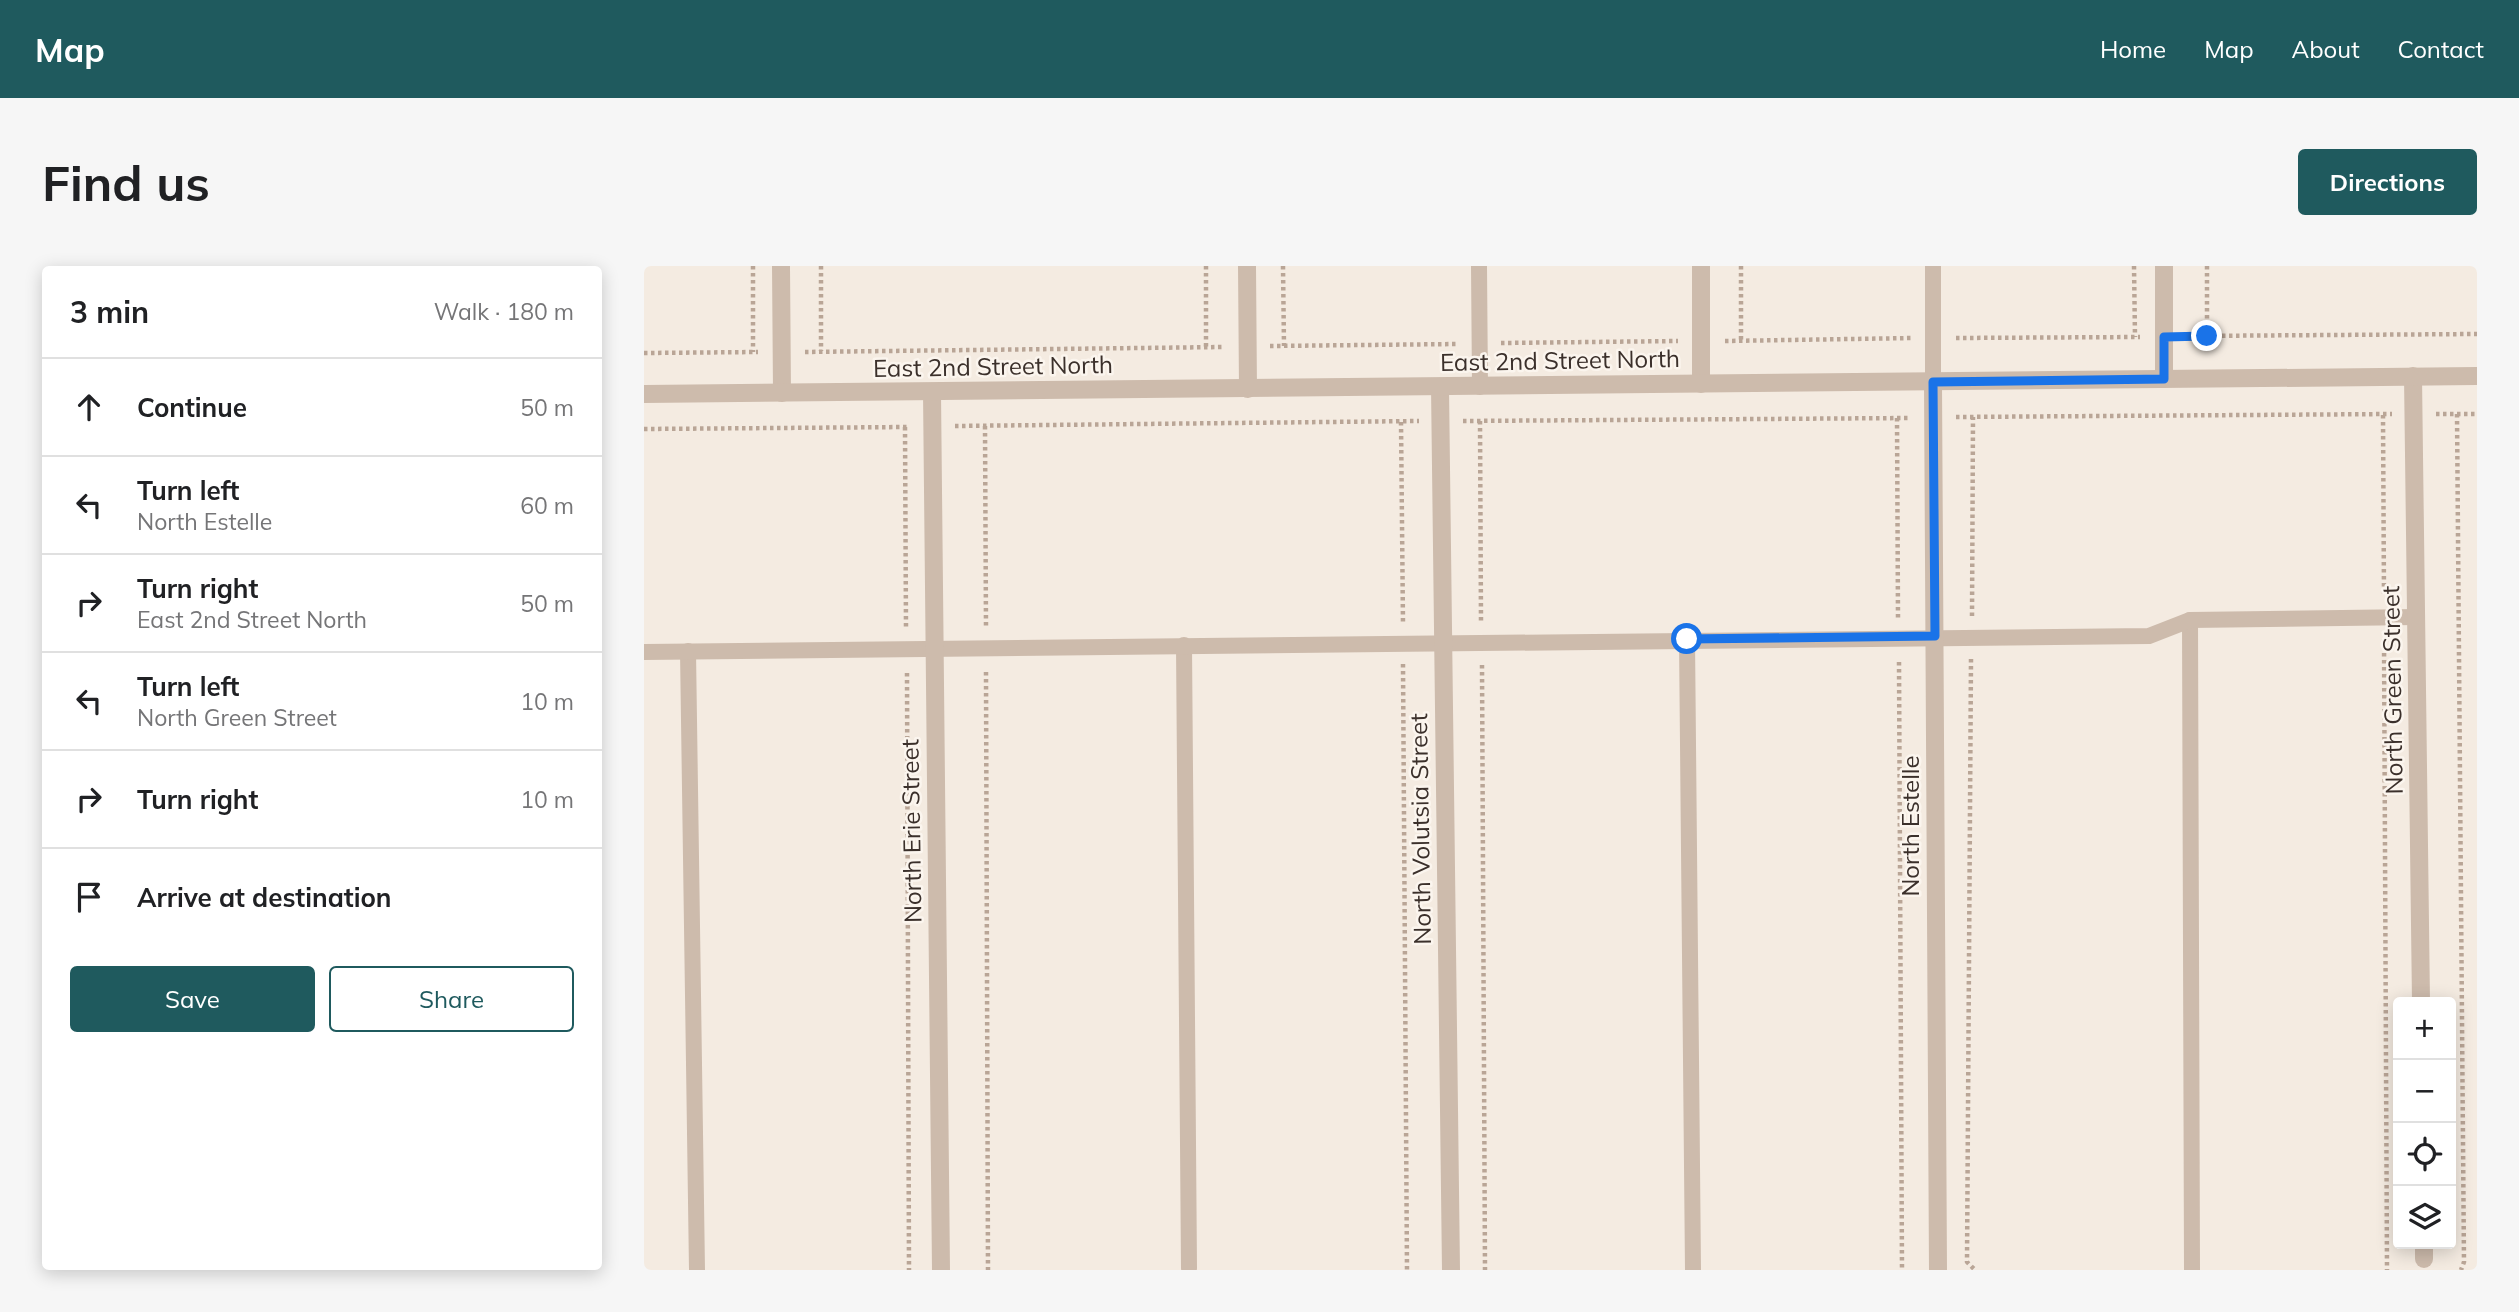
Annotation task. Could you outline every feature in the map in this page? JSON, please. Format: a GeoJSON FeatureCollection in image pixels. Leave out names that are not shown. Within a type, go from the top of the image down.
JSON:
{"type":"FeatureCollection","features":[{"type":"Feature","properties":{"kind":"street"},"geometry":{"type":"LineString","coordinates":[[781,266],[782,393]]}},
{"type":"Feature","properties":{"kind":"street"},"geometry":{"type":"LineString","coordinates":[[1247,266],[1248,388]]}},
{"type":"Feature","properties":{"kind":"street"},"geometry":{"type":"LineString","coordinates":[[1701,266],[1701,384]]}},
{"type":"Feature","properties":{"kind":"street"},"geometry":{"type":"LineString","coordinates":[[2164,266],[2164,379]]}},
{"type":"Feature","properties":{"kind":"street","name":"North Green Street"},"geometry":{"type":"LineString","coordinates":[[2413,376],[2421,997]]}},
{"type":"Feature","properties":{"kind":"street","name":"East 2nd Street North"},"geometry":{"type":"LineString","coordinates":[[644,394],[2477,376]]}},
{"type":"Feature","properties":{"kind":"street","name":"North Estelle"},"geometry":{"type":"LineString","coordinates":[[1933,382],[1938,1270]]}},
{"type":"Feature","properties":{"kind":"street","name":"North Volutsia Street"},"geometry":{"type":"LineString","coordinates":[[1440,387],[1451,1270]]}},
{"type":"Feature","properties":{"kind":"street","name":"North Erie Street"},"geometry":{"type":"LineString","coordinates":[[932,392],[941,1270]]}},
{"type":"Feature","properties":{"kind":"lane"},"geometry":{"type":"LineString","coordinates":[[1479,266],[1480,387]]}},
{"type":"Feature","properties":{"kind":"lane"},"geometry":{"type":"LineString","coordinates":[[1933,266],[1933,382]]}},
{"type":"Feature","properties":{"kind":"lane"},"geometry":{"type":"LineString","coordinates":[[644,652],[1935,636],[2149,636],[2190,620],[2416,617]]}},
{"type":"Feature","properties":{"kind":"lane"},"geometry":{"type":"LineString","coordinates":[[2190,620],[2192,1270]]}},
{"type":"Feature","properties":{"kind":"lane"},"geometry":{"type":"LineString","coordinates":[[1687,639],[1693,1270]]}},
{"type":"Feature","properties":{"kind":"lane"},"geometry":{"type":"LineString","coordinates":[[1184,645],[1189,1268]]}},
{"type":"Feature","properties":{"kind":"lane"},"geometry":{"type":"LineString","coordinates":[[688,651],[697,1270]]}},
{"type":"Feature","properties":{"kind":"path"},"geometry":{"type":"LineString","coordinates":[[753,266],[753,352]]}},
{"type":"Feature","properties":{"kind":"path"},"geometry":{"type":"LineString","coordinates":[[821,266],[821,351]]}},
{"type":"Feature","properties":{"kind":"path"},"geometry":{"type":"LineString","coordinates":[[1206,266],[1206,347]]}},
{"type":"Feature","properties":{"kind":"path"},"geometry":{"type":"LineString","coordinates":[[1283,266],[1284,346]]}},
{"type":"Feature","properties":{"kind":"path"},"geometry":{"type":"LineString","coordinates":[[1741,266],[1741,341]]}},
{"type":"Feature","properties":{"kind":"path"},"geometry":{"type":"LineString","coordinates":[[2134,266],[2134,337]]}},
{"type":"Feature","properties":{"kind":"path"},"geometry":{"type":"LineString","coordinates":[[2207,266],[2207,336]]}},
{"type":"Feature","properties":{"kind":"path"},"geometry":{"type":"LineString","coordinates":[[644,353],[2477,334]]}},
{"type":"Feature","properties":{"kind":"path"},"geometry":{"type":"LineString","coordinates":[[2457,414],[2464,1262],[2460,1270]]}},
{"type":"Feature","properties":{"kind":"path"},"geometry":{"type":"LineString","coordinates":[[644,429],[2477,414]]}},
{"type":"Feature","properties":{"kind":"path"},"geometry":{"type":"LineString","coordinates":[[2384,415],[2387,1270]]}},
{"type":"Feature","properties":{"kind":"path"},"geometry":{"type":"LineString","coordinates":[[1973,417],[1967,1262],[1975,1270]]}},
{"type":"Feature","properties":{"kind":"path"},"geometry":{"type":"LineString","coordinates":[[1897,418],[1902,1270]]}},
{"type":"Feature","properties":{"kind":"path"},"geometry":{"type":"LineString","coordinates":[[1480,421],[1485,1270]]}},
{"type":"Feature","properties":{"kind":"path"},"geometry":{"type":"LineString","coordinates":[[1401,422],[1407,1270]]}},
{"type":"Feature","properties":{"kind":"path"},"geometry":{"type":"LineString","coordinates":[[985,426],[988,1270]]}},
{"type":"Feature","properties":{"kind":"path"},"geometry":{"type":"LineString","coordinates":[[905,427],[909,1270]]}},
{"type":"Feature","properties":{"kind":"route"},"geometry":{"type":"LineString","coordinates":[[1687,639],[1935,636],[1933,382],[2164,379],[2164,337],[2207,336]]}}]}
